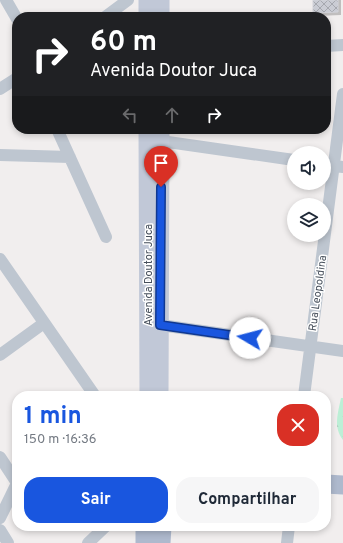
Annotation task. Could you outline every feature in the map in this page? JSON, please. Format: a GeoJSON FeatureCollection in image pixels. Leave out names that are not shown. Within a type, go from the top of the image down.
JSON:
{"type":"FeatureCollection","features":[{"type":"Feature","properties":{"kind":"main road"},"geometry":{"type":"LineString","coordinates":[[147,0],[147,12]]}},
{"type":"Feature","properties":{"kind":"main road"},"geometry":{"type":"LineString","coordinates":[[161,0],[161,12]]}},
{"type":"Feature","properties":{"kind":"main road","name":"Avenida Doutor Juca"},"geometry":{"type":"LineString","coordinates":[[147,134],[148,391]]}},
{"type":"Feature","properties":{"kind":"main road","name":"Avenida Doutor Juca"},"geometry":{"type":"LineString","coordinates":[[160,391],[161,135]]}},
{"type":"Feature","properties":{"kind":"main road"},"geometry":{"type":"LineString","coordinates":[[331,484],[343,484]]}},
{"type":"Feature","properties":{"kind":"main road"},"geometry":{"type":"LineString","coordinates":[[145,531],[145,543]]}},
{"type":"Feature","properties":{"kind":"main road"},"geometry":{"type":"LineString","coordinates":[[161,543],[162,531]]}},
{"type":"Feature","properties":{"kind":"street"},"geometry":{"type":"LineString","coordinates":[[6,0],[13,12]]}},
{"type":"Feature","properties":{"kind":"street"},"geometry":{"type":"LineString","coordinates":[[112,12],[128,0]]}},
{"type":"Feature","properties":{"kind":"street"},"geometry":{"type":"LineString","coordinates":[[331,46],[343,45]]}},
{"type":"Feature","properties":{"kind":"street"},"geometry":{"type":"LineString","coordinates":[[0,90],[12,82]]}},
{"type":"Feature","properties":{"kind":"street","name":"Rua Leopoldina"},"geometry":{"type":"LineString","coordinates":[[304,391],[309,346],[343,94]]}},
{"type":"Feature","properties":{"kind":"street"},"geometry":{"type":"LineString","coordinates":[[59,134],[106,237]]}},
{"type":"Feature","properties":{"kind":"street"},"geometry":{"type":"LineString","coordinates":[[161,135],[287,159]]}},
{"type":"Feature","properties":{"kind":"street"},"geometry":{"type":"LineString","coordinates":[[0,155],[70,157]]}},
{"type":"Feature","properties":{"kind":"street"},"geometry":{"type":"LineString","coordinates":[[0,259],[92,391]]}},
{"type":"Feature","properties":{"kind":"street"},"geometry":{"type":"LineString","coordinates":[[0,355],[44,323]]}},
{"type":"Feature","properties":{"kind":"street"},"geometry":{"type":"LineString","coordinates":[[160,325],[343,352]]}},
{"type":"Feature","properties":{"kind":"street"},"geometry":{"type":"LineString","coordinates":[[0,457],[12,475]]}},
{"type":"Feature","properties":{"kind":"street"},"geometry":{"type":"LineString","coordinates":[[0,518],[12,493]]}},
{"type":"Feature","properties":{"kind":"street"},"geometry":{"type":"LineString","coordinates":[[0,530],[8,543]]}},
{"type":"Feature","properties":{"kind":"street"},"geometry":{"type":"LineString","coordinates":[[88,543],[101,531]]}},
{"type":"Feature","properties":{"kind":"street"},"geometry":{"type":"LineString","coordinates":[[287,543],[288,531]]}},
{"type":"Feature","properties":{"kind":"green space"},"geometry":{"type":"Polygon","coordinates":[[[341,398],[343,398],[343,440],[337,425],[341,398]]]}},
{"type":"Feature","properties":{"kind":"building"},"geometry":{"type":"Polygon","coordinates":[[[313,0],[338,0],[338,12],[313,12],[313,0]]]}},
{"type":"Feature","properties":{"kind":"route"},"geometry":{"type":"LineString","coordinates":[[161,187],[160,325],[250,338]]}}]}
